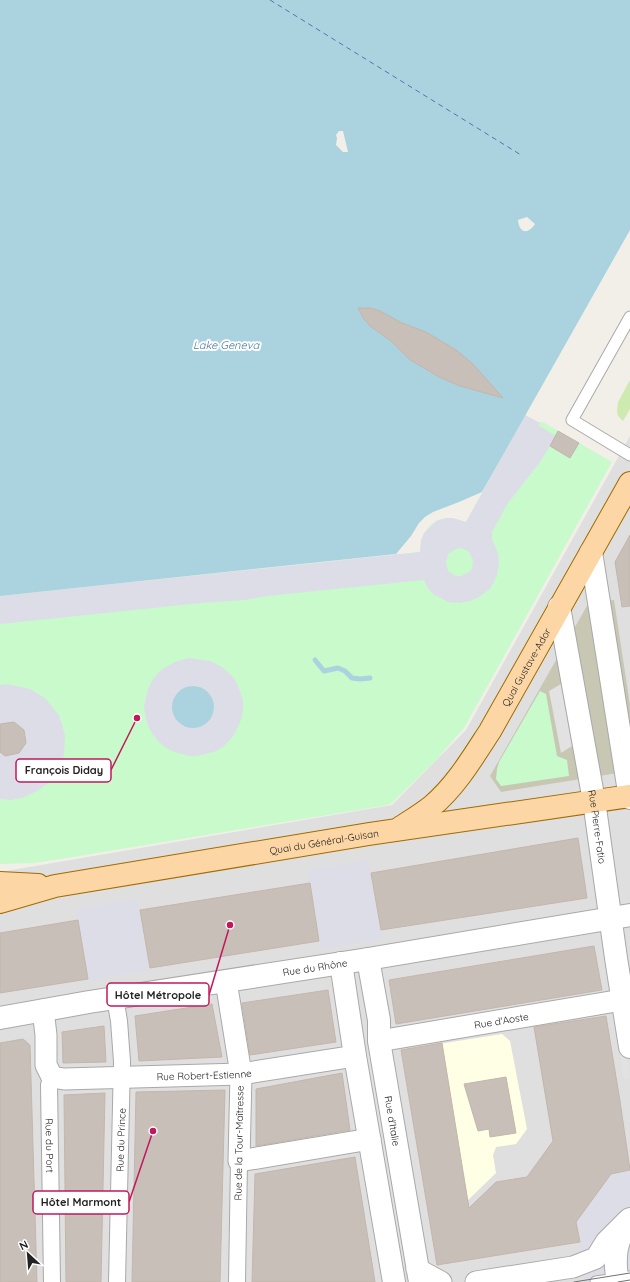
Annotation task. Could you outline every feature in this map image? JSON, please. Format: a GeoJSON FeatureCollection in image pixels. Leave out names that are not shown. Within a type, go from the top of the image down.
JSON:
{"type":"FeatureCollection","features":[{"type":"Feature","properties":{"kind":"main road","name":"Quai Gustave-Ador"},"geometry":{"type":"LineString","coordinates":[[395,831],[433,805],[454,783],[490,731],[630,483]]}},
{"type":"Feature","properties":{"kind":"main road","name":"Quai du Général-Guisan"},"geometry":{"type":"LineString","coordinates":[[0,902],[55,886],[395,831],[630,797]]}},
{"type":"Feature","properties":{"kind":"main road","name":"Quai du Général-Guisan"},"geometry":{"type":"LineString","coordinates":[[0,883],[55,886]]}},
{"type":"Feature","properties":{"kind":"street"},"geometry":{"type":"LineString","coordinates":[[591,552],[630,797]]}},
{"type":"Feature","properties":{"kind":"street","name":"Rue Pierre-Fatio"},"geometry":{"type":"LineString","coordinates":[[559,607],[594,801],[620,917],[622,1000],[630,1047]]}},
{"type":"Feature","properties":{"kind":"street","name":"Rue du Rhône"},"geometry":{"type":"LineString","coordinates":[[0,1018],[115,998],[368,959],[620,917]]}},
{"type":"Feature","properties":{"kind":"street","name":"Rue d'Italie"},"geometry":{"type":"LineString","coordinates":[[368,959],[379,1020],[379,1041],[419,1275]]}},
{"type":"Feature","properties":{"kind":"street"},"geometry":{"type":"LineString","coordinates":[[341,963],[355,1056],[394,1282]]}},
{"type":"Feature","properties":{"kind":"street","name":"Rue de la Tour-Maîtresse"},"geometry":{"type":"LineString","coordinates":[[226,981],[241,1074],[237,1282]]}},
{"type":"Feature","properties":{"kind":"street","name":"Rue du Prince"},"geometry":{"type":"LineString","coordinates":[[115,998],[122,1054],[117,1282]]}},
{"type":"Feature","properties":{"kind":"street","name":"Rue d'Aoste"},"geometry":{"type":"LineString","coordinates":[[379,1041],[622,1000]]}},
{"type":"Feature","properties":{"kind":"street","name":"Rue du Port"},"geometry":{"type":"LineString","coordinates":[[43,1010],[46,1065],[52,1077],[49,1086],[52,1282]]}},
{"type":"Feature","properties":{"kind":"street","name":"Rue Robert-Estienne"},"geometry":{"type":"LineString","coordinates":[[52,1077],[64,1080],[241,1074],[355,1056]]}},
{"type":"Feature","properties":{"kind":"street"},"geometry":{"type":"LineString","coordinates":[[239,1161],[370,1139]]}},
{"type":"Feature","properties":{"kind":"street"},"geometry":{"type":"LineString","coordinates":[[622,1279],[616,1263],[617,1243],[630,1219]]}},
{"type":"Feature","properties":{"kind":"street"},"geometry":{"type":"LineString","coordinates":[[476,1282],[573,1267],[586,1263],[596,1258],[609,1238],[630,1219]]}},
{"type":"Feature","properties":{"kind":"street"},"geometry":{"type":"LineString","coordinates":[[419,1275],[441,1282]]}},
{"type":"Feature","properties":{"kind":"lane"},"geometry":{"type":"LineString","coordinates":[[630,317],[572,420],[630,455]]}},
{"type":"Feature","properties":{"kind":"lane"},"geometry":{"type":"LineString","coordinates":[[596,1282],[622,1279]]}},
{"type":"Feature","properties":{"kind":"shaded area"},"geometry":{"type":"Polygon","coordinates":[[[525,415],[540,423],[539,426],[556,436],[540,462],[508,503],[492,532],[492,539],[498,553],[499,563],[497,576],[490,589],[479,597],[470,601],[460,603],[448,602],[433,594],[424,580],[267,596],[245,600],[201,603],[0,624],[0,596],[420,552],[421,540],[424,533],[436,521],[446,518],[453,518],[466,522],[525,415]],[[461,548],[448,554],[446,562],[448,571],[456,576],[461,576],[469,572],[472,569],[473,560],[469,552],[461,548]]]}},
{"type":"Feature","properties":{"kind":"shaded area"},"geometry":{"type":"Polygon","coordinates":[[[630,436],[630,1282],[0,1282],[0,872],[392,805],[466,730],[630,436]]]}},
{"type":"Feature","properties":{"kind":"shaded area"},"geometry":{"type":"Polygon","coordinates":[[[614,600],[630,705],[630,771],[501,792],[490,776],[588,604],[614,600]]]}},
{"type":"Feature","properties":{"kind":"shaded area"},"geometry":{"type":"Polygon","coordinates":[[[189,658],[210,661],[222,667],[237,683],[243,700],[241,720],[234,735],[223,747],[214,752],[189,756],[175,752],[166,748],[157,740],[150,730],[144,707],[148,689],[153,679],[161,670],[175,662],[189,658]],[[214,704],[178,721],[183,725],[196,728],[207,722],[214,711],[214,704]]]}},
{"type":"Feature","properties":{"kind":"shaded area"},"geometry":{"type":"Polygon","coordinates":[[[7,684],[30,689],[45,698],[58,714],[65,736],[64,755],[55,775],[47,784],[37,791],[22,798],[11,800],[0,799],[0,752],[5,756],[19,753],[26,743],[24,730],[14,722],[0,725],[0,685],[7,684]]]}},
{"type":"Feature","properties":{"kind":"shaded area"},"geometry":{"type":"Polygon","coordinates":[[[561,684],[572,746],[561,753],[549,691],[561,684]]]}},
{"type":"Feature","properties":{"kind":"shaded area"},"geometry":{"type":"Polygon","coordinates":[[[368,860],[383,939],[321,949],[307,870],[368,860]]]}},
{"type":"Feature","properties":{"kind":"shaded area"},"geometry":{"type":"Polygon","coordinates":[[[138,899],[151,970],[88,981],[76,909],[138,899]]]}},
{"type":"Feature","properties":{"kind":"shaded area"},"geometry":{"type":"Polygon","coordinates":[[[620,1018],[630,1078],[624,1079],[615,1019],[620,1018]]]}},
{"type":"Feature","properties":{"kind":"shaded area"},"geometry":{"type":"Polygon","coordinates":[[[502,1034],[510,1041],[527,1129],[516,1144],[496,1147],[493,1155],[496,1173],[468,1200],[427,1206],[401,1050],[502,1034]]]}},
{"type":"Feature","properties":{"kind":"shaded area"},"geometry":{"type":"Polygon","coordinates":[[[364,1053],[377,1060],[410,1270],[398,1261],[364,1053]]]}},
{"type":"Feature","properties":{"kind":"shaded area"},"geometry":{"type":"Polygon","coordinates":[[[630,1170],[630,1282],[586,1282],[576,1222],[611,1174],[630,1170]]]}},
{"type":"Feature","properties":{"kind":"green space"},"geometry":{"type":"Polygon","coordinates":[[[630,380],[630,409],[623,421],[618,416],[618,402],[630,380]]]}},
{"type":"Feature","properties":{"kind":"green space"},"geometry":{"type":"Polygon","coordinates":[[[525,415],[540,423],[541,421],[612,462],[464,728],[435,761],[393,802],[388,805],[67,858],[34,863],[0,864],[0,596],[420,552],[424,534],[434,522],[448,518],[466,522],[525,415]]]}},
{"type":"Feature","properties":{"kind":"green space"},"geometry":{"type":"Polygon","coordinates":[[[540,691],[546,694],[557,756],[567,760],[569,776],[501,786],[496,779],[499,762],[540,691]]]}},
{"type":"Feature","properties":{"kind":"water","name":"Lake Geneva"},"geometry":{"type":"Polygon","coordinates":[[[0,0],[630,0],[630,230],[482,492],[433,512],[425,517],[396,554],[0,596],[0,0]],[[339,131],[336,135],[336,145],[343,152],[348,152],[343,131],[339,131]],[[527,217],[518,220],[520,228],[524,231],[530,230],[535,224],[527,217]]]}},
{"type":"Feature","properties":{"kind":"water"},"geometry":{"type":"Polygon","coordinates":[[[193,686],[208,692],[214,707],[208,722],[193,728],[178,722],[172,707],[178,692],[193,686]]]}},
{"type":"Feature","properties":{"kind":"building"},"geometry":{"type":"Polygon","coordinates":[[[358,308],[371,308],[380,311],[402,323],[426,332],[456,350],[473,364],[503,398],[460,386],[439,377],[409,359],[391,341],[370,326],[358,308]]]}},
{"type":"Feature","properties":{"kind":"building"},"geometry":{"type":"Polygon","coordinates":[[[558,431],[579,443],[570,458],[550,446],[558,431]]]}},
{"type":"Feature","properties":{"kind":"building"},"geometry":{"type":"Polygon","coordinates":[[[630,535],[630,606],[622,607],[615,562],[630,535]]]}},
{"type":"Feature","properties":{"kind":"building"},"geometry":{"type":"Polygon","coordinates":[[[14,722],[24,730],[26,743],[19,753],[5,756],[0,752],[0,724],[14,722]]]}},
{"type":"Feature","properties":{"kind":"building"},"geometry":{"type":"Polygon","coordinates":[[[578,838],[587,898],[381,930],[371,873],[578,838]]]}},
{"type":"Feature","properties":{"kind":"building"},"geometry":{"type":"Polygon","coordinates":[[[310,883],[319,941],[150,968],[140,910],[310,883]]]}},
{"type":"Feature","properties":{"kind":"building"},"geometry":{"type":"Polygon","coordinates":[[[78,920],[88,979],[0,993],[0,933],[78,920]]]}},
{"type":"Feature","properties":{"kind":"building"},"geometry":{"type":"Polygon","coordinates":[[[594,946],[602,990],[396,1024],[389,980],[594,946]]]}},
{"type":"Feature","properties":{"kind":"building"},"geometry":{"type":"Polygon","coordinates":[[[328,990],[336,1042],[250,1055],[242,1003],[328,990]]]}},
{"type":"Feature","properties":{"kind":"building"},"geometry":{"type":"Polygon","coordinates":[[[212,1004],[222,1057],[139,1061],[135,1016],[212,1004]]]}},
{"type":"Feature","properties":{"kind":"building"},"geometry":{"type":"Polygon","coordinates":[[[606,1016],[630,1170],[611,1174],[576,1222],[580,1242],[437,1265],[401,1050],[442,1043],[469,1208],[496,1182],[527,1177],[553,1141],[534,1027],[606,1016]]]}},
{"type":"Feature","properties":{"kind":"building"},"geometry":{"type":"Polygon","coordinates":[[[104,1026],[106,1062],[63,1063],[62,1032],[104,1026]]]}},
{"type":"Feature","properties":{"kind":"building"},"geometry":{"type":"Polygon","coordinates":[[[23,1039],[30,1045],[37,1282],[0,1282],[0,1043],[23,1039]]]}},
{"type":"Feature","properties":{"kind":"building"},"geometry":{"type":"Polygon","coordinates":[[[342,1073],[350,1130],[256,1146],[256,1089],[342,1073]]]}},
{"type":"Feature","properties":{"kind":"building"},"geometry":{"type":"Polygon","coordinates":[[[506,1077],[516,1133],[490,1137],[489,1129],[478,1131],[464,1084],[506,1077]]]}},
{"type":"Feature","properties":{"kind":"building"},"geometry":{"type":"Polygon","coordinates":[[[225,1090],[220,1282],[132,1282],[136,1092],[225,1090]]]}},
{"type":"Feature","properties":{"kind":"building"},"geometry":{"type":"Polygon","coordinates":[[[105,1093],[101,1282],[66,1282],[64,1095],[105,1093]]]}},
{"type":"Feature","properties":{"kind":"building"},"geometry":{"type":"Polygon","coordinates":[[[355,1157],[375,1282],[252,1282],[255,1174],[355,1157]]]}},
{"type":"Feature","properties":{"kind":"waterway"},"geometry":{"type":"LineString","coordinates":[[315,660],[324,671],[338,668],[345,671],[352,678],[370,678]]}},
{"type":"Feature","properties":{"kind":"ferry route"},"geometry":{"type":"LineString","coordinates":[[270,0],[521,155]]}},
{"type":"Feature","properties":{"kind":"tram line"},"geometry":{"type":"LineString","coordinates":[[574,1282],[630,1273]]}},
{"type":"Feature","properties":{"kind":"tram line"},"geometry":{"type":"LineString","coordinates":[[618,1282],[630,1280]]}},
{"type":"Feature","properties":{"kind":"place","name":"François Diday"},"geometry":{"type":"Point","coordinates":[137,718]}},
{"type":"Feature","properties":{"kind":"place","name":"Hôtel Métropole"},"geometry":{"type":"Point","coordinates":[230,925]}},
{"type":"Feature","properties":{"kind":"place","name":"Hôtel Marmont"},"geometry":{"type":"Point","coordinates":[153,1131]}}]}
